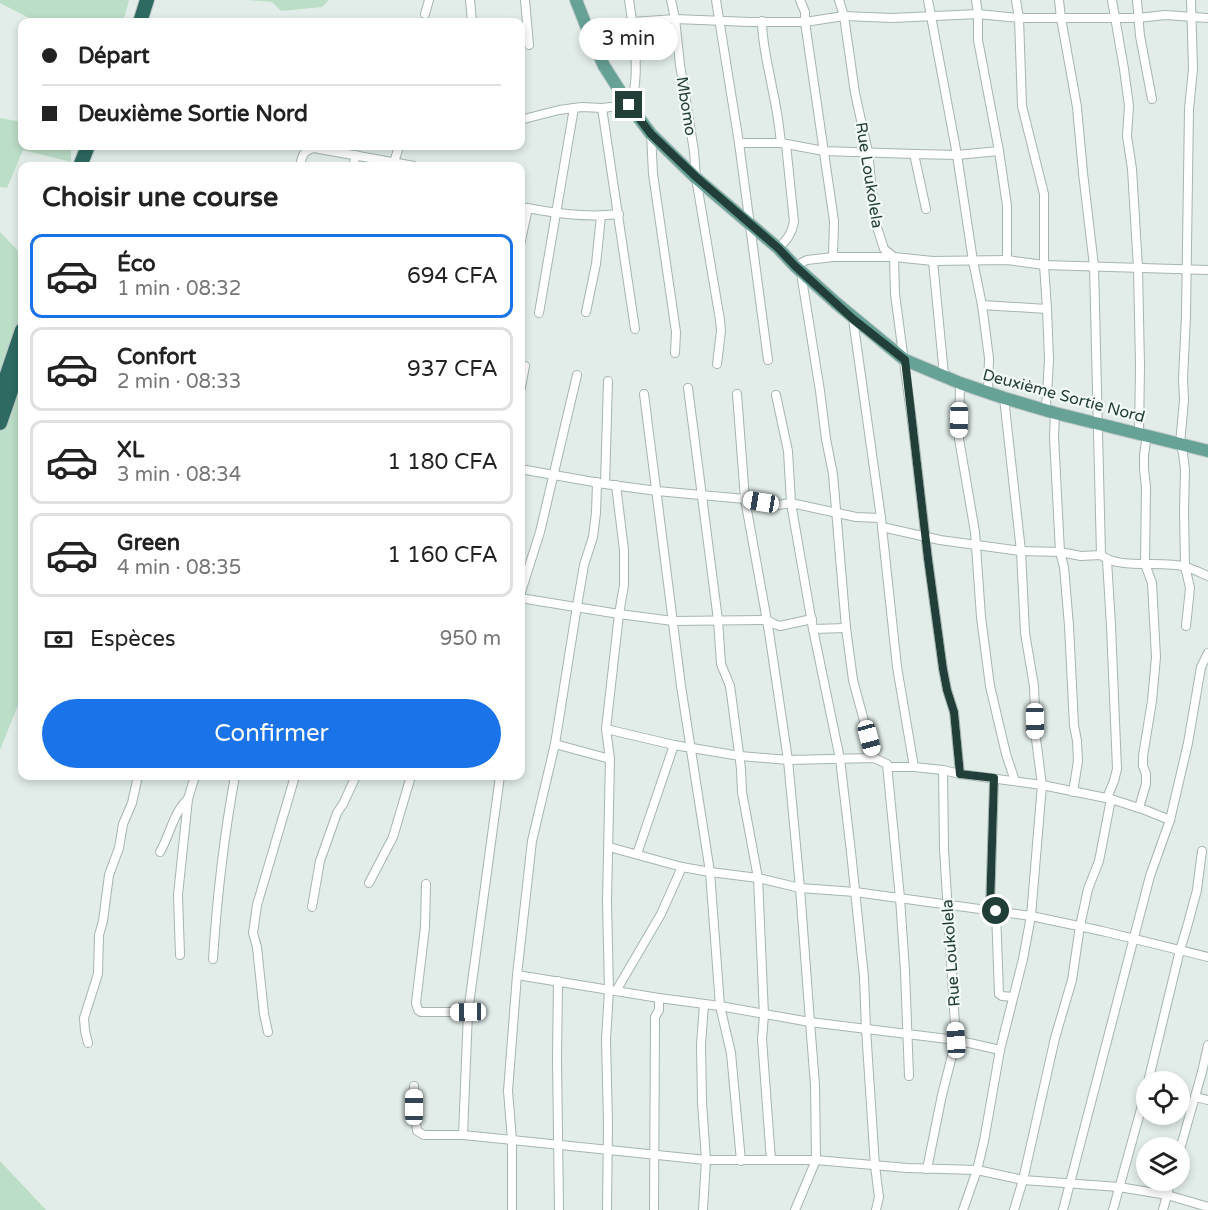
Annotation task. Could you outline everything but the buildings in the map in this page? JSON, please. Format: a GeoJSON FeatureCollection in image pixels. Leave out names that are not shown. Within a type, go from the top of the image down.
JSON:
{"type":"FeatureCollection","features":[{"type":"Feature","properties":{"kind":"highway"},"geometry":{"type":"LineString","coordinates":[[131,18],[138,0]]}},
{"type":"Feature","properties":{"kind":"highway"},"geometry":{"type":"LineString","coordinates":[[141,18],[147,0]]}},
{"type":"Feature","properties":{"kind":"highway"},"geometry":{"type":"LineString","coordinates":[[0,395],[18,342]]}},
{"type":"Feature","properties":{"kind":"highway"},"geometry":{"type":"LineString","coordinates":[[0,423],[18,371]]}},
{"type":"Feature","properties":{"kind":"main road","name":"Deuxième Sortie Nord"},"geometry":{"type":"LineString","coordinates":[[576,0],[604,66],[651,134],[853,319],[905,360],[1004,398],[1208,450]]}},
{"type":"Feature","properties":{"kind":"street"},"geometry":{"type":"LineString","coordinates":[[425,14],[429,0]]}},
{"type":"Feature","properties":{"kind":"street"},"geometry":{"type":"LineString","coordinates":[[470,0],[472,18]]}},
{"type":"Feature","properties":{"kind":"street"},"geometry":{"type":"LineString","coordinates":[[525,0],[530,45]]}},
{"type":"Feature","properties":{"kind":"street"},"geometry":{"type":"LineString","coordinates":[[525,119],[582,106],[602,108],[629,105],[635,91],[635,59],[629,0]]}},
{"type":"Feature","properties":{"kind":"street","name":"Mbomo"},"geometry":{"type":"LineString","coordinates":[[671,0],[696,177],[720,320],[717,364]]}},
{"type":"Feature","properties":{"kind":"street"},"geometry":{"type":"LineString","coordinates":[[716,0],[739,143],[768,360]]}},
{"type":"Feature","properties":{"kind":"street"},"geometry":{"type":"LineString","coordinates":[[800,0],[805,12],[834,221],[833,257]]}},
{"type":"Feature","properties":{"kind":"street","name":"Rue Loukolela"},"geometry":{"type":"LineString","coordinates":[[839,0],[844,16],[855,93],[868,152],[875,221],[884,249],[894,257]]}},
{"type":"Feature","properties":{"kind":"street"},"geometry":{"type":"LineString","coordinates":[[928,0],[982,305],[988,351],[988,393]]}},
{"type":"Feature","properties":{"kind":"street"},"geometry":{"type":"LineString","coordinates":[[976,0],[978,40],[1007,206],[1007,260]]}},
{"type":"Feature","properties":{"kind":"street"},"geometry":{"type":"LineString","coordinates":[[1016,0],[1019,18],[1022,106],[1044,194],[1047,396],[1054,437],[1060,552],[1065,567],[1074,725],[1077,741],[1078,761],[1073,792]]}},
{"type":"Feature","properties":{"kind":"street"},"geometry":{"type":"LineString","coordinates":[[1014,1210],[1055,1038],[1072,980],[1088,888],[1099,861],[1109,799],[1117,769],[1111,626],[1104,558],[1098,423],[1095,266],[1077,107],[1059,0]]}},
{"type":"Feature","properties":{"kind":"street"},"geometry":{"type":"LineString","coordinates":[[1112,0],[1125,69],[1129,106],[1127,136],[1132,170],[1138,268],[1146,487],[1145,564],[1152,583],[1156,657],[1143,756],[1146,784],[1139,808]]}},
{"type":"Feature","properties":{"kind":"street"},"geometry":{"type":"LineString","coordinates":[[1137,0],[1140,36],[1152,99]]}},
{"type":"Feature","properties":{"kind":"street"},"geometry":{"type":"LineString","coordinates":[[1185,626],[1190,588],[1185,566],[1185,470],[1180,444],[1186,347],[1189,109],[1193,69],[1191,0]]}},
{"type":"Feature","properties":{"kind":"street"},"geometry":{"type":"LineString","coordinates":[[587,28],[675,19],[750,22],[805,21],[844,16],[892,18],[978,14],[1019,18],[1138,18],[1165,15],[1208,18]]}},
{"type":"Feature","properties":{"kind":"street"},"geometry":{"type":"LineString","coordinates":[[762,21],[763,42],[784,143],[794,222],[792,231],[778,248]]}},
{"type":"Feature","properties":{"kind":"street"},"geometry":{"type":"LineString","coordinates":[[539,313],[574,108]]}},
{"type":"Feature","properties":{"kind":"street"},"geometry":{"type":"LineString","coordinates":[[602,108],[635,329]]}},
{"type":"Feature","properties":{"kind":"street"},"geometry":{"type":"LineString","coordinates":[[651,134],[653,174],[676,332],[675,353]]}},
{"type":"Feature","properties":{"kind":"street"},"geometry":{"type":"LineString","coordinates":[[739,143],[784,143],[824,151],[914,154],[957,154],[999,150]]}},
{"type":"Feature","properties":{"kind":"street"},"geometry":{"type":"LineString","coordinates":[[326,150],[382,162]]}},
{"type":"Feature","properties":{"kind":"street"},"geometry":{"type":"LineString","coordinates":[[914,154],[926,209]]}},
{"type":"Feature","properties":{"kind":"street"},"geometry":{"type":"LineString","coordinates":[[354,162],[356,155]]}},
{"type":"Feature","properties":{"kind":"street"},"geometry":{"type":"LineString","coordinates":[[525,207],[557,214],[583,216],[619,214]]}},
{"type":"Feature","properties":{"kind":"street"},"geometry":{"type":"LineString","coordinates":[[586,312],[596,264],[601,216]]}},
{"type":"Feature","properties":{"kind":"street"},"geometry":{"type":"LineString","coordinates":[[874,758],[853,680],[846,628],[833,474],[798,269],[807,260],[833,257],[894,257],[933,261],[1007,260],[1044,265],[1208,270]]}},
{"type":"Feature","properties":{"kind":"street"},"geometry":{"type":"LineString","coordinates":[[894,257],[895,294],[905,360],[925,537],[943,669],[954,712],[960,774]]}},
{"type":"Feature","properties":{"kind":"street"},"geometry":{"type":"LineString","coordinates":[[933,261],[944,375]]}},
{"type":"Feature","properties":{"kind":"street"},"geometry":{"type":"LineString","coordinates":[[982,305],[1047,309]]}},
{"type":"Feature","properties":{"kind":"street"},"geometry":{"type":"LineString","coordinates":[[853,319],[881,518],[897,667],[914,767]]}},
{"type":"Feature","properties":{"kind":"street"},"geometry":{"type":"LineString","coordinates":[[525,581],[540,532],[577,375]]}},
{"type":"Feature","properties":{"kind":"street"},"geometry":{"type":"LineString","coordinates":[[513,1210],[512,1140],[508,1091],[517,975],[532,841],[555,744],[577,606],[593,537],[601,483],[608,381]]}},
{"type":"Feature","properties":{"kind":"street"},"geometry":{"type":"LineString","coordinates":[[960,383],[959,439],[975,532],[981,616],[990,686],[1006,754],[1015,781]]}},
{"type":"Feature","properties":{"kind":"street"},"geometry":{"type":"LineString","coordinates":[[688,388],[718,620],[721,664],[730,686],[740,756],[742,792],[758,878],[764,1015],[762,1039],[771,1160]]}},
{"type":"Feature","properties":{"kind":"street"},"geometry":{"type":"LineString","coordinates":[[644,394],[681,686],[710,872],[720,1006],[731,1053],[741,1161]]}},
{"type":"Feature","properties":{"kind":"street"},"geometry":{"type":"LineString","coordinates":[[737,394],[745,499],[767,620],[788,760],[815,1085],[816,1160],[795,1210]]}},
{"type":"Feature","properties":{"kind":"street"},"geometry":{"type":"LineString","coordinates":[[776,395],[788,451],[791,503],[813,628],[840,759],[864,977],[875,1166],[879,1197],[876,1210]]}},
{"type":"Feature","properties":{"kind":"street"},"geometry":{"type":"LineString","coordinates":[[963,1210],[984,1141],[1000,1050],[1023,959],[1031,916],[1042,786],[1036,739],[1034,686],[1025,633],[1021,551],[1004,398]]}},
{"type":"Feature","properties":{"kind":"street"},"geometry":{"type":"LineString","coordinates":[[525,469],[657,491],[745,499],[778,505],[791,503],[856,517],[881,518]]}},
{"type":"Feature","properties":{"kind":"street"},"geometry":{"type":"LineString","coordinates":[[607,1210],[606,1040],[612,991],[607,902],[610,759],[606,729],[624,585],[624,550],[616,485]]}},
{"type":"Feature","properties":{"kind":"street"},"geometry":{"type":"LineString","coordinates":[[882,527],[925,537],[1021,551],[1060,552],[1145,564],[1185,566],[1208,576]]}},
{"type":"Feature","properties":{"kind":"street"},"geometry":{"type":"LineString","coordinates":[[525,598],[673,621],[767,620],[780,626],[812,619]]}},
{"type":"Feature","properties":{"kind":"street"},"geometry":{"type":"LineString","coordinates":[[813,628],[846,628]]}},
{"type":"Feature","properties":{"kind":"street"},"geometry":{"type":"LineString","coordinates":[[1064,1210],[1150,876],[1170,820],[1188,742],[1201,667],[1208,653]]}},
{"type":"Feature","properties":{"kind":"street"},"geometry":{"type":"LineString","coordinates":[[606,729],[691,749],[740,756],[788,760],[874,758],[884,762],[888,767],[900,898],[909,1035],[909,1076]]}},
{"type":"Feature","properties":{"kind":"street"},"geometry":{"type":"LineString","coordinates":[[555,744],[610,759]]}},
{"type":"Feature","properties":{"kind":"street"},"geometry":{"type":"LineString","coordinates":[[637,854],[674,745]]}},
{"type":"Feature","properties":{"kind":"street"},"geometry":{"type":"LineString","coordinates":[[888,767],[943,770],[1042,786],[1109,799],[1170,820]]}},
{"type":"Feature","properties":{"kind":"street","name":"Rue Loukolela"},"geometry":{"type":"LineString","coordinates":[[927,1169],[956,1040],[944,849],[943,770]]}},
{"type":"Feature","properties":{"kind":"street"},"geometry":{"type":"LineString","coordinates":[[994,778],[993,910],[999,994],[1013,997]]}},
{"type":"Feature","properties":{"kind":"street"},"geometry":{"type":"LineString","coordinates":[[88,1043],[84,1018],[98,974],[99,935],[109,875],[119,848],[123,824],[132,803],[137,780]]}},
{"type":"Feature","properties":{"kind":"street"},"geometry":{"type":"LineString","coordinates":[[180,955],[178,895],[188,799],[194,780]]}},
{"type":"Feature","properties":{"kind":"street"},"geometry":{"type":"LineString","coordinates":[[213,959],[227,819],[234,780]]}},
{"type":"Feature","properties":{"kind":"street"},"geometry":{"type":"LineString","coordinates":[[268,1032],[257,947],[253,933],[257,905],[294,780]]}},
{"type":"Feature","properties":{"kind":"street"},"geometry":{"type":"LineString","coordinates":[[312,907],[320,861],[337,813],[354,780]]}},
{"type":"Feature","properties":{"kind":"street"},"geometry":{"type":"LineString","coordinates":[[369,883],[393,837],[410,780]]}},
{"type":"Feature","properties":{"kind":"street"},"geometry":{"type":"LineString","coordinates":[[463,1135],[468,1012],[499,780]]}},
{"type":"Feature","properties":{"kind":"street"},"geometry":{"type":"LineString","coordinates":[[160,852],[182,804],[188,799]]}},
{"type":"Feature","properties":{"kind":"street"},"geometry":{"type":"LineString","coordinates":[[609,847],[682,867],[758,878],[800,888],[855,892],[1031,916],[1134,938],[1208,957]]}},
{"type":"Feature","properties":{"kind":"street"},"geometry":{"type":"LineString","coordinates":[[1151,1071],[1197,890],[1202,851]]}},
{"type":"Feature","properties":{"kind":"street"},"geometry":{"type":"LineString","coordinates":[[612,991],[661,914],[682,867]]}},
{"type":"Feature","properties":{"kind":"street"},"geometry":{"type":"LineString","coordinates":[[426,884],[425,927],[416,1002],[418,1011],[468,1012]]}},
{"type":"Feature","properties":{"kind":"street"},"geometry":{"type":"LineString","coordinates":[[517,975],[810,1022],[956,1040],[1000,1050]]}},
{"type":"Feature","properties":{"kind":"street"},"geometry":{"type":"LineString","coordinates":[[558,981],[559,1210]]}},
{"type":"Feature","properties":{"kind":"street"},"geometry":{"type":"LineString","coordinates":[[654,1210],[655,1017],[659,1010],[659,998]]}},
{"type":"Feature","properties":{"kind":"street"},"geometry":{"type":"LineString","coordinates":[[703,1210],[706,1160],[701,1046],[704,1004]]}},
{"type":"Feature","properties":{"kind":"street"},"geometry":{"type":"LineString","coordinates":[[1184,1137],[1208,1045]]}},
{"type":"Feature","properties":{"kind":"street"},"geometry":{"type":"LineString","coordinates":[[414,1086],[417,1131],[424,1135],[463,1135],[706,1160],[816,1160],[875,1166],[977,1170],[1023,1180],[1119,1187],[1167,1195],[1208,1207]]}},
{"type":"Feature","properties":{"kind":"street"},"geometry":{"type":"LineString","coordinates":[[1195,1097],[1208,1100]]}},
{"type":"Feature","properties":{"kind":"street"},"geometry":{"type":"LineString","coordinates":[[1113,1210],[1137,1125]]}},
{"type":"Feature","properties":{"kind":"street"},"geometry":{"type":"LineString","coordinates":[[1163,1210],[1168,1191]]}},
{"type":"Feature","properties":{"kind":"green space"},"geometry":{"type":"Polygon","coordinates":[[[0,0],[129,0],[124,18],[29,18],[0,3],[0,0]]]}},
{"type":"Feature","properties":{"kind":"green space"},"geometry":{"type":"Polygon","coordinates":[[[247,0],[329,0],[322,7],[281,11],[272,2],[247,0]]]}},
{"type":"Feature","properties":{"kind":"green space"},"geometry":{"type":"Polygon","coordinates":[[[0,118],[18,121],[18,150],[23,150],[7,188],[0,187],[0,118]]]}},
{"type":"Feature","properties":{"kind":"green space"},"geometry":{"type":"Polygon","coordinates":[[[23,150],[71,150],[71,162],[23,150]]]}},
{"type":"Feature","properties":{"kind":"green space"},"geometry":{"type":"Polygon","coordinates":[[[0,232],[18,251],[18,705],[0,750],[0,232]]]}},
{"type":"Feature","properties":{"kind":"green space"},"geometry":{"type":"Polygon","coordinates":[[[0,1161],[46,1210],[0,1210],[0,1161]]]}},
{"type":"Feature","properties":{"kind":"route"},"geometry":{"type":"LineString","coordinates":[[629,105],[651,134],[696,177],[778,248],[853,319],[905,360],[928,559],[943,669],[954,712],[960,774],[994,778],[990,909],[996,911]]}}]}
